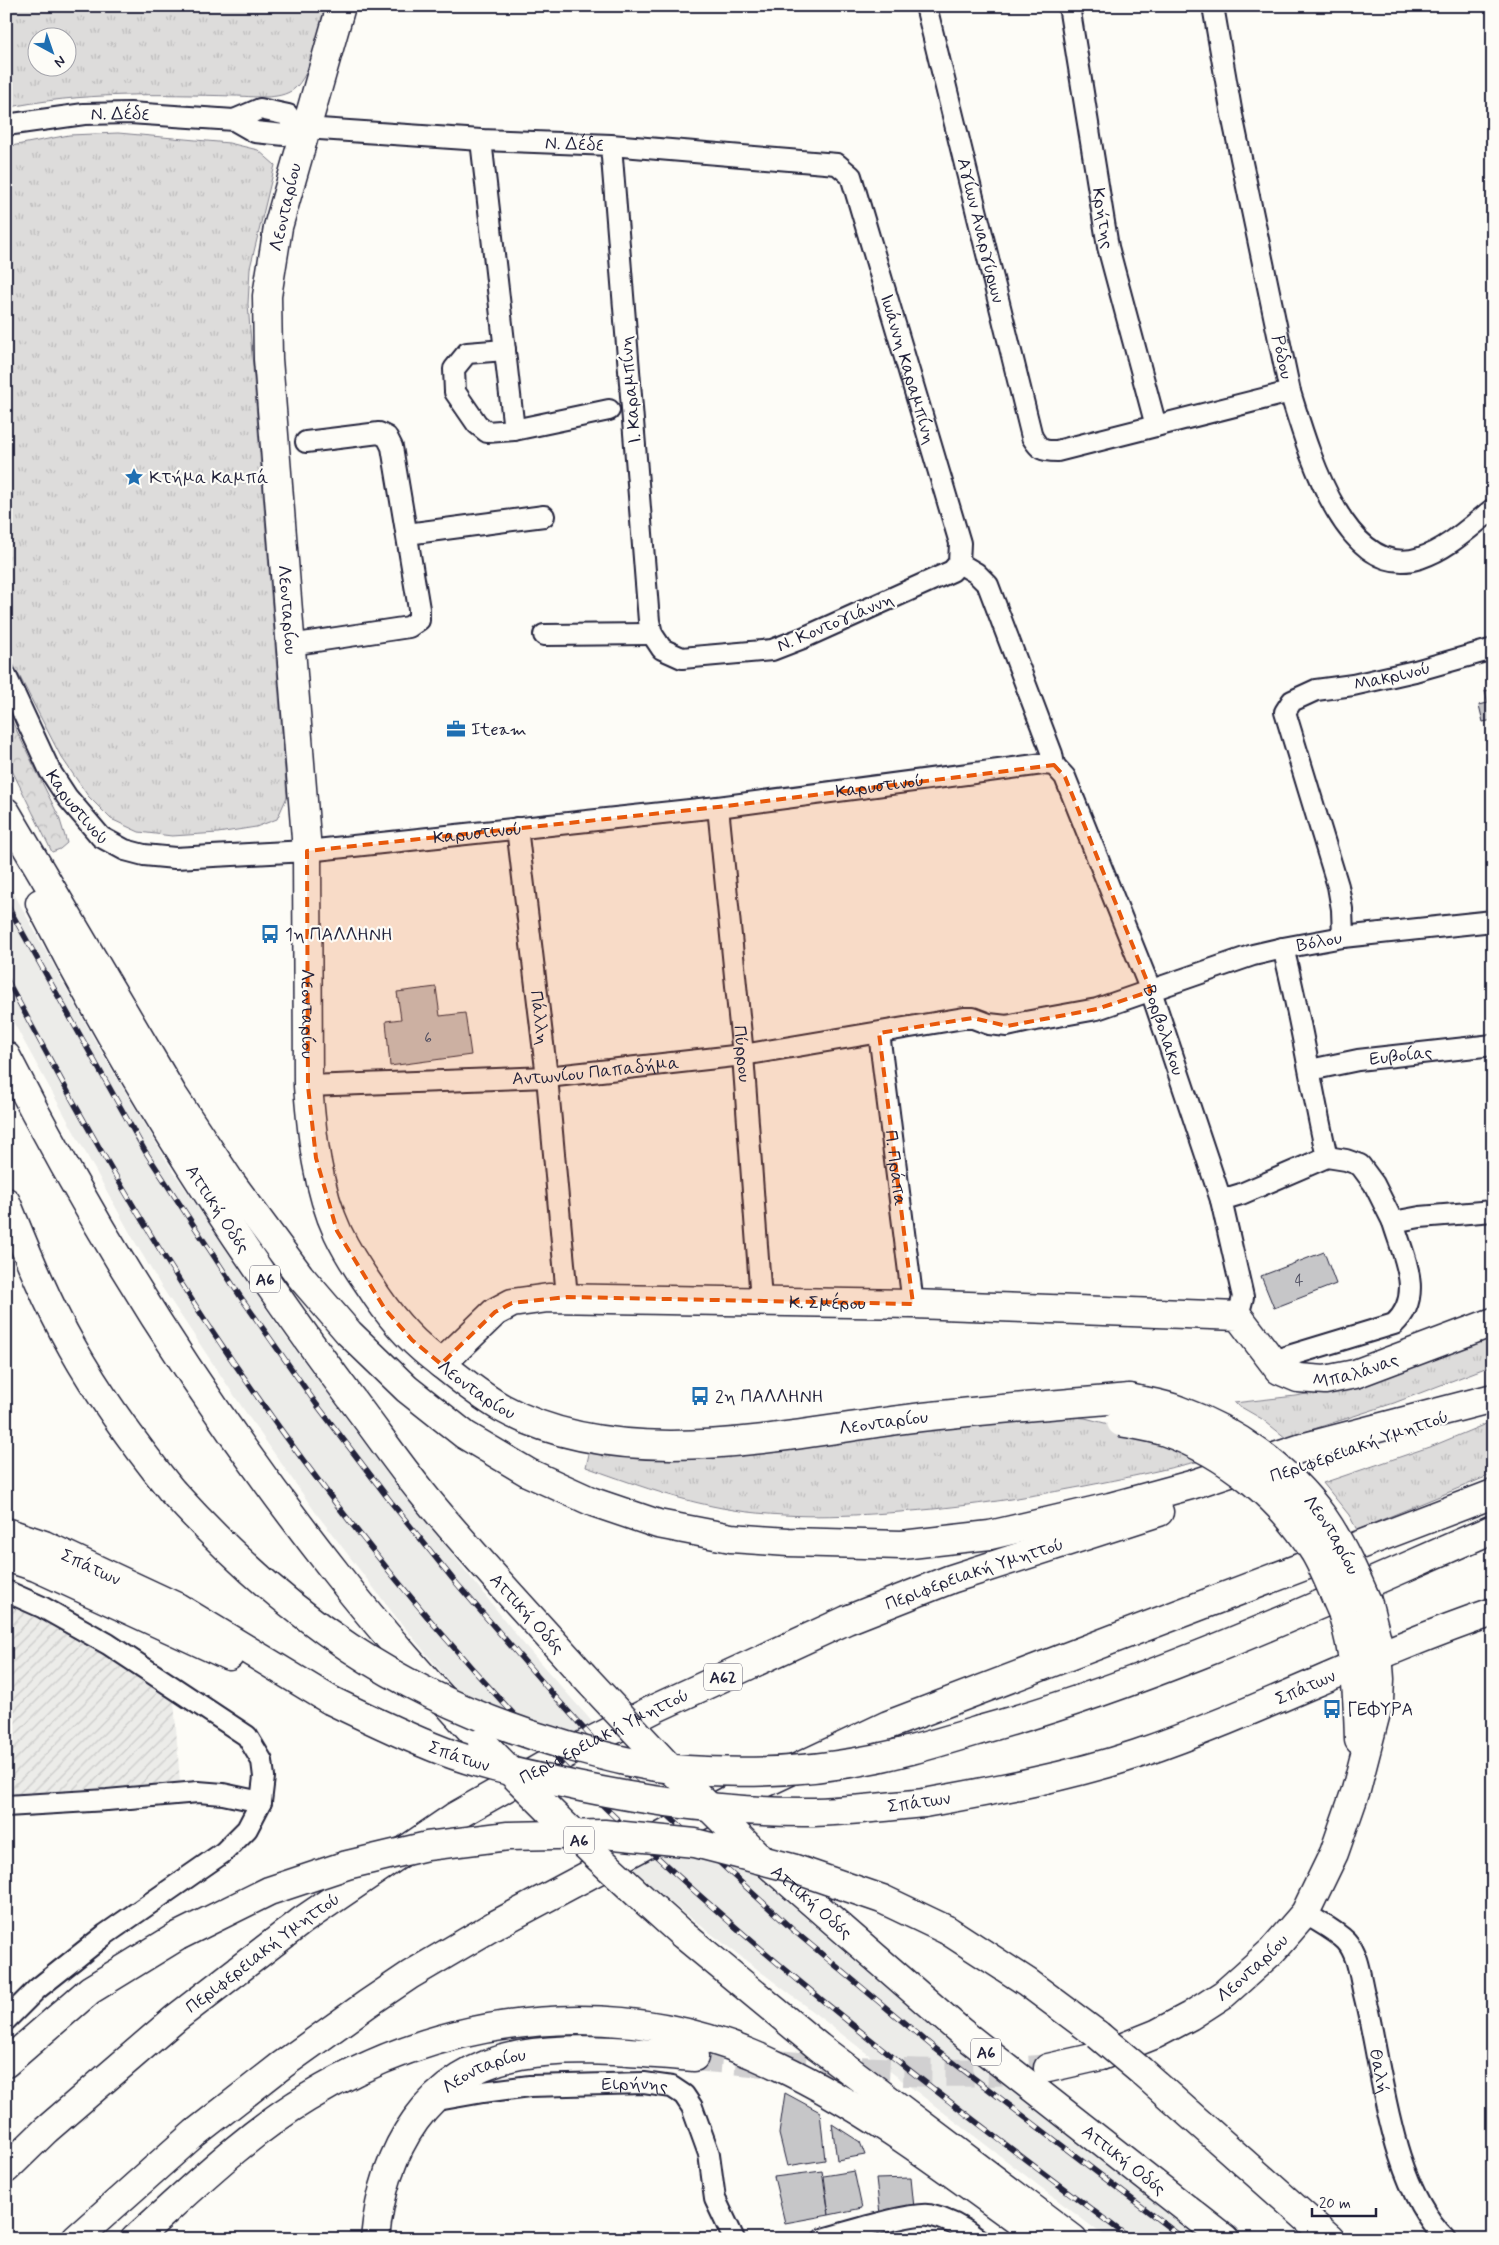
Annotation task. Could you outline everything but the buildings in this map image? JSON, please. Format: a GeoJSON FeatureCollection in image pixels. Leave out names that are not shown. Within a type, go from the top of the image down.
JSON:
{"type":"FeatureCollection","features":[{"type":"Feature","properties":{"kind":"main road","name":"Λεονταρίου"},"geometry":{"type":"LineString","coordinates":[[341,6],[299,128],[278,227],[267,296],[268,359],[307,850],[308,1086],[316,1158],[326,1198],[337,1231],[357,1267],[385,1309],[412,1340],[472,1390],[503,1409],[546,1427],[628,1443],[681,1446],[739,1442],[961,1412],[1046,1406],[1126,1410],[1178,1410],[1216,1426],[1244,1442],[1275,1466],[1306,1494],[1323,1518],[1349,1562],[1368,1604],[1379,1657],[1379,1701],[1356,1790],[1334,1853],[1305,1913],[1272,1951],[1224,1994],[1190,2016],[1156,2034],[1101,2056],[1048,2068]]}},
{"type":"Feature","properties":{"kind":"main road"},"geometry":{"type":"LineString","coordinates":[[6,812],[173,1095],[230,1181],[300,1276],[349,1333],[407,1389],[465,1435],[529,1473],[593,1502],[658,1524],[731,1538],[788,1542],[902,1545],[990,1534],[1110,1506],[1191,1485],[1305,1446],[1493,1399]]}},
{"type":"Feature","properties":{"kind":"main road","name":"Αττική Οδός"},"geometry":{"type":"LineString","coordinates":[[6,836],[83,987],[136,1077],[231,1229],[308,1342],[422,1493],[582,1674],[668,1766],[756,1854],[960,2031],[1226,2239]]}},
{"type":"Feature","properties":{"kind":"main road","name":"Α6"},"geometry":{"type":"LineString","coordinates":[[6,1056],[69,1175],[111,1247],[216,1411],[270,1487],[337,1575],[408,1660],[482,1742],[592,1853],[681,1934],[819,2047],[1073,2239]]}},
{"type":"Feature","properties":{"kind":"main road"},"geometry":{"type":"LineString","coordinates":[[6,1202],[45,1294],[72,1346],[102,1397],[135,1445],[172,1491],[248,1570],[291,1606],[348,1648],[403,1682],[468,1713],[534,1736],[601,1756],[686,1770],[760,1772],[843,1764],[909,1751],[1063,1706],[1181,1662],[1493,1529]]}},
{"type":"Feature","properties":{"kind":"main road","name":"Κ. Σμέρου"},"geometry":{"type":"LineString","coordinates":[[441,1364],[495,1312],[512,1303],[567,1297],[913,1304],[1238,1316]]}},
{"type":"Feature","properties":{"kind":"main road","name":"Μπαλάνας"},"geometry":{"type":"LineString","coordinates":[[1238,1316],[1279,1370],[1298,1378],[1325,1380],[1355,1374],[1493,1322]]}},
{"type":"Feature","properties":{"kind":"main road","name":"Περιφερειακή Υμηττού"},"geometry":{"type":"LineString","coordinates":[[6,2169],[46,2130],[176,2018],[303,1920],[454,1818],[558,1758],[656,1708],[805,1639],[847,1620],[951,1579],[1310,1464],[1493,1399]]}},
{"type":"Feature","properties":{"kind":"main road","name":"Λεονταρίου"},"geometry":{"type":"LineString","coordinates":[[1126,1410],[1166,1432],[1200,1447],[1248,1477],[1285,1511],[1303,1534],[1316,1555],[1342,1612],[1354,1667],[1358,1700],[1360,1769]]}},
{"type":"Feature","properties":{"kind":"main road"},"geometry":{"type":"LineString","coordinates":[[76,2239],[195,2132],[282,2065],[367,2004],[427,1965],[495,1925],[709,1811],[888,1724],[1493,1494]]}},
{"type":"Feature","properties":{"kind":"main road","name":"Σπάτων"},"geometry":{"type":"LineString","coordinates":[[6,1532],[44,1546],[177,1607],[330,1700]]}},
{"type":"Feature","properties":{"kind":"main road","name":"Σπάτων"},"geometry":{"type":"LineString","coordinates":[[6,1557],[36,1568],[444,1751],[498,1768],[602,1793],[696,1806],[756,1811],[815,1812],[924,1803],[1043,1781],[1091,1769],[1200,1731],[1493,1612]]}},
{"type":"Feature","properties":{"kind":"main road"},"geometry":{"type":"LineString","coordinates":[[6,2063],[90,1990],[178,1936],[269,1891],[347,1865],[427,1846],[508,1836],[604,1834],[695,1843],[792,1868],[882,1899],[947,1930],[1027,1982],[1098,2035],[1330,2239]]}},
{"type":"Feature","properties":{"kind":"main road"},"geometry":{"type":"LineString","coordinates":[[134,2239],[267,2125],[306,2098],[341,2078],[421,2044],[467,2032],[511,2024],[568,2019],[625,2023],[676,2031],[733,2048],[777,2065],[832,2095],[885,2128],[1043,2239]]}},
{"type":"Feature","properties":{"kind":"main road","name":"Λεονταρίου"},"geometry":{"type":"LineString","coordinates":[[375,2239],[382,2190],[388,2171],[402,2141],[430,2102],[455,2080],[469,2073],[519,2056],[578,2051],[694,2057]]}},
{"type":"Feature","properties":{"kind":"street","name":"Αγίων Αναργύρων"},"geometry":{"type":"LineString","coordinates":[[926,6],[1032,437],[1044,451],[1058,451],[1156,426]]}},
{"type":"Feature","properties":{"kind":"street","name":"Κρήτης"},"geometry":{"type":"LineString","coordinates":[[1070,6],[1108,247],[1156,426]]}},
{"type":"Feature","properties":{"kind":"street","name":"Ρόδου"},"geometry":{"type":"LineString","coordinates":[[1213,6],[1232,115],[1290,392],[1301,429],[1342,521],[1355,537],[1380,557],[1401,561],[1418,559],[1440,550],[1493,509]]}},
{"type":"Feature","properties":{"kind":"street","name":"Ν. Δέδε"},"geometry":{"type":"LineString","coordinates":[[6,125],[84,114],[130,114],[234,120],[256,132],[285,135],[299,128],[481,140],[611,145],[837,164],[851,176]]}},
{"type":"Feature","properties":{"kind":"street"},"geometry":{"type":"LineString","coordinates":[[481,140],[514,430]]}},
{"type":"Feature","properties":{"kind":"street","name":"Ι. Καραμπίνη"},"geometry":{"type":"LineString","coordinates":[[611,145],[648,611],[652,634]]}},
{"type":"Feature","properties":{"kind":"street","name":"Ιωάννη Καραμπίνη"},"geometry":{"type":"LineString","coordinates":[[851,176],[960,543],[959,563]]}},
{"type":"Feature","properties":{"kind":"street"},"geometry":{"type":"LineString","coordinates":[[505,350],[467,353],[454,369],[455,392],[477,424],[487,432],[514,430],[609,410]]}},
{"type":"Feature","properties":{"kind":"street"},"geometry":{"type":"LineString","coordinates":[[1156,426],[1290,392]]}},
{"type":"Feature","properties":{"kind":"street"},"geometry":{"type":"LineString","coordinates":[[290,645],[408,627],[419,620],[419,609],[392,447],[387,437],[379,433],[306,442]]}},
{"type":"Feature","properties":{"kind":"street"},"geometry":{"type":"LineString","coordinates":[[407,534],[544,516]]}},
{"type":"Feature","properties":{"kind":"street","name":"Ν. Koντογιάννη"},"geometry":{"type":"LineString","coordinates":[[652,634],[666,652],[682,658],[772,650],[940,578],[952,572],[959,563]]}},
{"type":"Feature","properties":{"kind":"street","name":"Βορβολακου"},"geometry":{"type":"LineString","coordinates":[[959,563],[976,573],[988,585],[1052,754],[1048,765],[1065,777],[1151,991],[1221,1200],[1243,1297],[1238,1316]]}},
{"type":"Feature","properties":{"kind":"street"},"geometry":{"type":"LineString","coordinates":[[544,635],[652,634]]}},
{"type":"Feature","properties":{"kind":"street","name":"Μακρινού"},"geometry":{"type":"LineString","coordinates":[[1343,937],[1342,909],[1338,886],[1286,712],[1292,702],[1316,690],[1354,685],[1493,649]]}},
{"type":"Feature","properties":{"kind":"street","name":"Καρυστινού"},"geometry":{"type":"LineString","coordinates":[[6,676],[50,771],[72,804],[101,837],[125,850],[144,855],[175,858],[307,850],[718,807],[1048,765]]}},
{"type":"Feature","properties":{"kind":"street","name":"Πύρρου"},"geometry":{"type":"LineString","coordinates":[[718,807],[743,1055],[761,1300]]}},
{"type":"Feature","properties":{"kind":"street","name":"Πάλλη"},"geometry":{"type":"LineString","coordinates":[[517,828],[546,1077],[567,1297]]}},
{"type":"Feature","properties":{"kind":"street","name":"Βόλου"},"geometry":{"type":"LineString","coordinates":[[879,1033],[973,1018],[989,1024],[1007,1026],[1097,1010],[1253,955],[1283,948],[1343,937],[1493,921]]}},
{"type":"Feature","properties":{"kind":"street"},"geometry":{"type":"LineString","coordinates":[[1283,948],[1297,1004],[1310,1070],[1312,1091],[1327,1157]]}},
{"type":"Feature","properties":{"kind":"street","name":"Αντωνίου Παπαδήμα"},"geometry":{"type":"LineString","coordinates":[[308,1086],[546,1077],[743,1055],[879,1033]]}},
{"type":"Feature","properties":{"kind":"street","name":"Π. Πράπα"},"geometry":{"type":"LineString","coordinates":[[879,1033],[913,1304]]}},
{"type":"Feature","properties":{"kind":"street","name":"Ευβοίας"},"geometry":{"type":"LineString","coordinates":[[1310,1070],[1358,1060],[1493,1045]]}},
{"type":"Feature","properties":{"kind":"street"},"geometry":{"type":"LineString","coordinates":[[1221,1200],[1241,1194],[1327,1157],[1346,1160],[1360,1165],[1374,1184],[1393,1222],[1411,1283],[1410,1298],[1404,1314],[1394,1324],[1272,1361]]}},
{"type":"Feature","properties":{"kind":"street"},"geometry":{"type":"LineString","coordinates":[[1393,1222],[1420,1217],[1493,1211]]}},
{"type":"Feature","properties":{"kind":"street"},"geometry":{"type":"LineString","coordinates":[[6,1591],[42,1607],[108,1644],[247,1736],[262,1761],[264,1777],[261,1802],[247,1829],[224,1852],[106,1934],[37,1989],[6,2020]]}},
{"type":"Feature","properties":{"kind":"street"},"geometry":{"type":"LineString","coordinates":[[6,1806],[198,1792],[223,1794],[261,1802]]}},
{"type":"Feature","properties":{"kind":"street","name":"Θαλή"},"geometry":{"type":"LineString","coordinates":[[1305,1913],[1346,1942],[1355,1959],[1368,2010],[1384,2098],[1408,2180],[1431,2225],[1446,2239]]}},
{"type":"Feature","properties":{"kind":"street","name":"Ειρήνης"},"geometry":{"type":"LineString","coordinates":[[430,2102],[483,2092],[530,2086],[644,2083],[672,2087],[684,2095],[692,2107],[709,2154],[715,2199],[734,2239]]}},
{"type":"Feature","properties":{"kind":"street"},"geometry":{"type":"LineString","coordinates":[[823,2239],[900,2219],[927,2215],[951,2222],[978,2239]]}},
{"type":"Feature","properties":{"kind":"highlighted area"},"geometry":{"type":"Polygon","coordinates":[[[1054,765],[1065,777],[1151,991],[1097,1009],[1007,1026],[973,1018],[879,1033],[913,1304],[567,1297],[512,1303],[495,1312],[441,1364],[412,1340],[385,1309],[337,1231],[316,1158],[308,1086],[307,851],[718,807],[1054,765]]]}},
{"type":"Feature","properties":{"kind":"shaded area"},"geometry":{"type":"Polygon","coordinates":[[[6,879],[99,1048],[171,1168],[277,1325],[359,1436],[522,1642],[609,1741],[533,1722],[457,1691],[396,1617],[316,1513],[246,1413],[161,1286],[6,1009],[6,879]]]}},
{"type":"Feature","properties":{"kind":"shaded area"},"geometry":{"type":"Polygon","coordinates":[[[6,1598],[55,1621],[174,1701],[180,1783],[6,1794],[6,1598]]]}},
{"type":"Feature","properties":{"kind":"shaded area"},"geometry":{"type":"Polygon","coordinates":[[[605,1849],[696,1855],[748,1868],[875,1978],[1009,2087],[1205,2239],[1108,2239],[674,1905],[605,1849]]]}},
{"type":"Feature","properties":{"kind":"green space"},"geometry":{"type":"Polygon","coordinates":[[[6,6],[331,6],[306,73],[294,89],[288,93],[265,97],[120,95],[34,103],[6,108],[6,6]]]}},
{"type":"Feature","properties":{"kind":"green space","name":"Kτήμα Καμπά"},"geometry":{"type":"Polygon","coordinates":[[[118,133],[229,143],[258,150],[275,165],[250,268],[248,304],[287,797],[277,819],[256,827],[218,833],[172,836],[139,832],[111,819],[88,796],[60,755],[6,650],[6,147],[69,135],[118,133]]]}},
{"type":"Feature","properties":{"kind":"green space"},"geometry":{"type":"Polygon","coordinates":[[[6,709],[59,817],[67,843],[60,849],[52,852],[6,758],[6,709]]]}},
{"type":"Feature","properties":{"kind":"green space"},"geometry":{"type":"Polygon","coordinates":[[[1493,1333],[1493,1365],[1394,1403],[1286,1438],[1262,1419],[1234,1403],[1342,1388],[1493,1333]]]}},
{"type":"Feature","properties":{"kind":"green space"},"geometry":{"type":"Polygon","coordinates":[[[1033,1414],[1085,1418],[1132,1430],[1209,1459],[1056,1492],[978,1504],[877,1514],[830,1516],[782,1515],[712,1506],[664,1494],[586,1467],[592,1441],[1033,1414]]]}},
{"type":"Feature","properties":{"kind":"green space"},"geometry":{"type":"Polygon","coordinates":[[[1493,1421],[1493,1474],[1357,1530],[1349,1515],[1323,1483],[1435,1445],[1493,1421]]]}},
{"type":"Feature","properties":{"kind":"tunnel"},"geometry":{"type":"LineString","coordinates":[[694,2057],[871,2071],[959,2073],[1048,2068]]}},
{"type":"Feature","properties":{"kind":"railway"},"geometry":{"type":"LineString","coordinates":[[6,903],[145,1151],[240,1296],[317,1405],[391,1502],[452,1578],[551,1692],[610,1758],[661,1809],[793,1930],[932,2046],[1184,2239]]}},
{"type":"Feature","properties":{"kind":"railway"},"geometry":{"type":"LineString","coordinates":[[6,978],[101,1151],[178,1278],[247,1382],[335,1503],[430,1620],[479,1676],[582,1785],[712,1907],[918,2077],[1131,2239]]}},
{"type":"Feature","properties":{"kind":"place","name":"Kτήμα Καμπά"},"geometry":{"type":"Point","coordinates":[134,477]}},
{"type":"Feature","properties":{"kind":"place","name":"Iteam"},"geometry":{"type":"Point","coordinates":[456,729]}},
{"type":"Feature","properties":{"kind":"place","name":"1η ΠΑΛΛΗΝΗ"},"geometry":{"type":"Point","coordinates":[270,934]}},
{"type":"Feature","properties":{"kind":"place","name":"2η ΠΑΛΛΗΝΗ"},"geometry":{"type":"Point","coordinates":[700,1396]}},
{"type":"Feature","properties":{"kind":"place","name":"ΓΕΦΥΡΑ"},"geometry":{"type":"Point","coordinates":[1332,1709]}}]}
